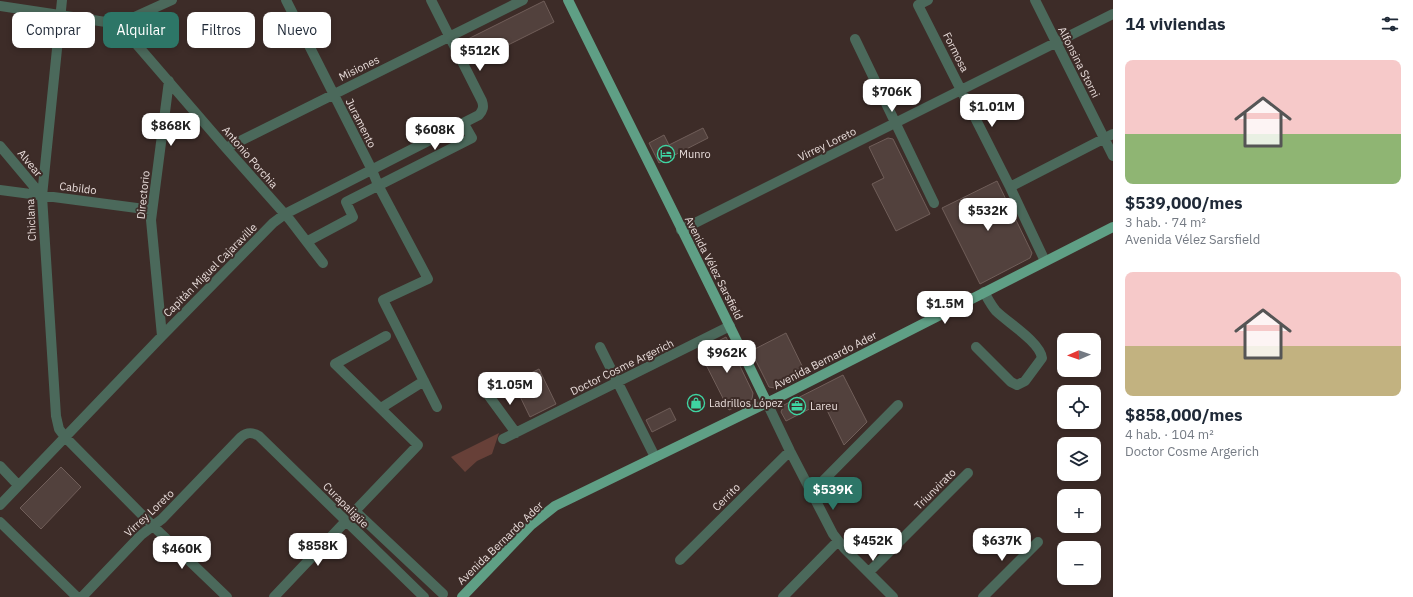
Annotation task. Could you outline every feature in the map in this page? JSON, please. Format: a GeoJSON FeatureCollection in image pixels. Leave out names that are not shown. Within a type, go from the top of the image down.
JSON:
{"type":"FeatureCollection","features":[{"type":"Feature","properties":{"kind":"main road","name":"Avenida Vélez Sarsfield"},"geometry":{"type":"LineString","coordinates":[[568,0],[767,403]]}},
{"type":"Feature","properties":{"kind":"main road","name":"Avenida Bernardo Ader"},"geometry":{"type":"LineString","coordinates":[[462,597],[531,526],[554,506],[767,403],[1113,227]]}},
{"type":"Feature","properties":{"kind":"street","name":"Chiclana"},"geometry":{"type":"LineString","coordinates":[[60,12],[62,0]]}},
{"type":"Feature","properties":{"kind":"street"},"geometry":{"type":"LineString","coordinates":[[146,12],[172,0]]}},
{"type":"Feature","properties":{"kind":"street","name":"Juramento"},"geometry":{"type":"LineString","coordinates":[[286,0],[372,170],[378,185],[428,279],[383,300],[424,381]]}},
{"type":"Feature","properties":{"kind":"street"},"geometry":{"type":"LineString","coordinates":[[431,0],[450,37]]}},
{"type":"Feature","properties":{"kind":"street","name":"Misiones"},"geometry":{"type":"LineString","coordinates":[[226,148],[523,0]]}},
{"type":"Feature","properties":{"kind":"street","name":"Formosa"},"geometry":{"type":"LineString","coordinates":[[928,0],[918,5],[962,90],[1045,261]]}},
{"type":"Feature","properties":{"kind":"street","name":"Alfonsina Storni"},"geometry":{"type":"LineString","coordinates":[[1035,0],[1056,43],[1109,136],[1113,156]]}},
{"type":"Feature","properties":{"kind":"street"},"geometry":{"type":"LineString","coordinates":[[0,6],[45,12]]}},
{"type":"Feature","properties":{"kind":"street","name":"Virrey Loreto"},"geometry":{"type":"LineString","coordinates":[[681,230],[1113,14]]}},
{"type":"Feature","properties":{"kind":"street","name":"Capitán Miguel Cajaraville"},"geometry":{"type":"LineString","coordinates":[[0,505],[273,223],[285,214],[479,116],[482,112],[482,101],[450,37]]}},
{"type":"Feature","properties":{"kind":"street"},"geometry":{"type":"LineString","coordinates":[[855,39],[934,203]]}},
{"type":"Feature","properties":{"kind":"street","name":"Chiclana"},"geometry":{"type":"LineString","coordinates":[[57,48],[42,196],[56,416],[59,429],[65,437],[153,526],[227,597]]}},
{"type":"Feature","properties":{"kind":"street","name":"Antonio Porchia"},"geometry":{"type":"LineString","coordinates":[[140,48],[308,241],[323,263]]}},
{"type":"Feature","properties":{"kind":"street","name":"Directorio"},"geometry":{"type":"LineString","coordinates":[[162,336],[151,220],[169,81]]}},
{"type":"Feature","properties":{"kind":"street"},"geometry":{"type":"LineString","coordinates":[[308,241],[353,217],[346,202],[472,138],[464,124]]}},
{"type":"Feature","properties":{"kind":"street"},"geometry":{"type":"LineString","coordinates":[[1010,187],[1109,136]]}},
{"type":"Feature","properties":{"kind":"street","name":"Alvear"},"geometry":{"type":"LineString","coordinates":[[0,146],[42,196]]}},
{"type":"Feature","properties":{"kind":"street","name":"Cabildo"},"geometry":{"type":"LineString","coordinates":[[0,190],[152,210]]}},
{"type":"Feature","properties":{"kind":"street"},"geometry":{"type":"LineString","coordinates":[[976,347],[1011,382],[1017,385],[1025,381],[1042,358],[1039,349],[1023,333],[997,312],[989,303],[984,292]]}},
{"type":"Feature","properties":{"kind":"street","name":"Doctor Cosme Argerich"},"geometry":{"type":"LineString","coordinates":[[503,439],[730,326]]}},
{"type":"Feature","properties":{"kind":"street"},"geometry":{"type":"LineString","coordinates":[[386,336],[335,364],[418,445],[355,511],[443,594]]}},
{"type":"Feature","properties":{"kind":"street"},"geometry":{"type":"LineString","coordinates":[[600,347],[655,457]]}},
{"type":"Feature","properties":{"kind":"street"},"geometry":{"type":"LineString","coordinates":[[381,408],[424,381],[437,407]]}},
{"type":"Feature","properties":{"kind":"street"},"geometry":{"type":"LineString","coordinates":[[486,392],[516,433]]}},
{"type":"Feature","properties":{"kind":"street","name":"Avenida Vélez Sarsfield"},"geometry":{"type":"LineString","coordinates":[[767,403],[811,493],[838,541],[893,597]]}},
{"type":"Feature","properties":{"kind":"street"},"geometry":{"type":"LineString","coordinates":[[811,493],[898,405]]}},
{"type":"Feature","properties":{"kind":"street","name":"Virrey Loreto"},"geometry":{"type":"LineString","coordinates":[[82,597],[141,535],[162,519],[241,436],[250,432]]}},
{"type":"Feature","properties":{"kind":"street","name":"Curapaligüe"},"geometry":{"type":"LineString","coordinates":[[250,432],[259,436],[424,597]]}},
{"type":"Feature","properties":{"kind":"street","name":"Cerrito"},"geometry":{"type":"LineString","coordinates":[[680,560],[790,451]]}},
{"type":"Feature","properties":{"kind":"street"},"geometry":{"type":"LineString","coordinates":[[0,466],[18,485]]}},
{"type":"Feature","properties":{"kind":"street","name":"Triunvirato"},"geometry":{"type":"LineString","coordinates":[[869,572],[968,473]]}},
{"type":"Feature","properties":{"kind":"street"},"geometry":{"type":"LineString","coordinates":[[0,522],[77,597]]}},
{"type":"Feature","properties":{"kind":"street"},"geometry":{"type":"LineString","coordinates":[[274,597],[346,522]]}},
{"type":"Feature","properties":{"kind":"street"},"geometry":{"type":"LineString","coordinates":[[783,597],[838,541]]}},
{"type":"Feature","properties":{"kind":"street"},"geometry":{"type":"LineString","coordinates":[[983,597],[1038,542]]}},
{"type":"Feature","properties":{"kind":"shaded area"},"geometry":{"type":"Polygon","coordinates":[[[499,433],[492,454],[477,461],[465,472],[451,457],[499,433]]]}},
{"type":"Feature","properties":{"kind":"building"},"geometry":{"type":"Polygon","coordinates":[[[544,1],[554,22],[472,63],[464,45],[466,40],[544,1]]]}},
{"type":"Feature","properties":{"kind":"building","name":"Munro"},"geometry":{"type":"Polygon","coordinates":[[[703,128],[708,138],[659,163],[649,143],[664,135],[669,145],[703,128]]]}},
{"type":"Feature","properties":{"kind":"building"},"geometry":{"type":"Polygon","coordinates":[[[888,138],[893,139],[930,214],[896,231],[872,184],[884,178],[869,147],[888,138]]]}},
{"type":"Feature","properties":{"kind":"building"},"geometry":{"type":"Polygon","coordinates":[[[997,181],[1032,253],[1030,258],[980,284],[942,208],[997,181]]]}},
{"type":"Feature","properties":{"kind":"building"},"geometry":{"type":"Polygon","coordinates":[[[786,333],[805,372],[775,388],[769,387],[751,351],[786,333]]]}},
{"type":"Feature","properties":{"kind":"building"},"geometry":{"type":"Polygon","coordinates":[[[726,337],[753,393],[752,399],[729,410],[699,351],[726,337]]]}},
{"type":"Feature","properties":{"kind":"building"},"geometry":{"type":"Polygon","coordinates":[[[539,369],[556,404],[530,417],[513,382],[539,369]]]}},
{"type":"Feature","properties":{"kind":"building"},"geometry":{"type":"Polygon","coordinates":[[[843,375],[867,422],[844,445],[823,402],[786,421],[781,412],[784,405],[843,375]]]}},
{"type":"Feature","properties":{"kind":"building"},"geometry":{"type":"Polygon","coordinates":[[[670,408],[676,420],[652,432],[646,420],[670,408]]]}},
{"type":"Feature","properties":{"kind":"building"},"geometry":{"type":"Polygon","coordinates":[[[61,467],[81,487],[41,529],[20,508],[61,467]]]}},
{"type":"Feature","properties":{"kind":"place","name":"Munro"},"geometry":{"type":"Point","coordinates":[666,154]}},
{"type":"Feature","properties":{"kind":"place","name":"Ladrillos López"},"geometry":{"type":"Point","coordinates":[696,403]}},
{"type":"Feature","properties":{"kind":"place","name":"Lareu"},"geometry":{"type":"Point","coordinates":[797,406]}}]}
